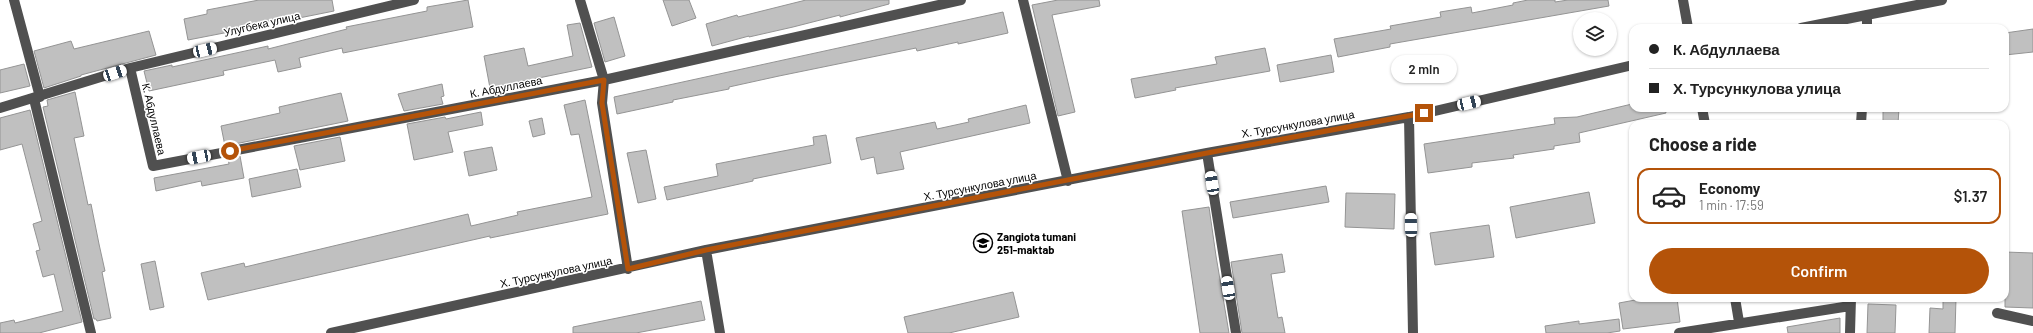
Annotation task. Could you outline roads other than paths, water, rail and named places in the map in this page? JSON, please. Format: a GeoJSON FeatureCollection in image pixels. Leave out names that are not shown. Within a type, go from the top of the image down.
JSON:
{"type":"FeatureCollection","features":[{"type":"Feature","properties":{"kind":"street"},"geometry":{"type":"LineString","coordinates":[[14,0],[91,333]]}},
{"type":"Feature","properties":{"kind":"street","name":"Улугбека улица"},"geometry":{"type":"LineString","coordinates":[[0,108],[37,98],[130,68],[414,0]]}},
{"type":"Feature","properties":{"kind":"street"},"geometry":{"type":"LineString","coordinates":[[580,0],[604,80],[602,103],[628,269]]}},
{"type":"Feature","properties":{"kind":"street","name":"К. Абдуллаева"},"geometry":{"type":"LineString","coordinates":[[130,68],[152,166],[604,80],[961,0]]}},
{"type":"Feature","properties":{"kind":"street"},"geometry":{"type":"LineString","coordinates":[[1023,0],[1068,181]]}},
{"type":"Feature","properties":{"kind":"street"},"geometry":{"type":"LineString","coordinates":[[1683,0],[1687,24]]}},
{"type":"Feature","properties":{"kind":"street"},"geometry":{"type":"LineString","coordinates":[[1821,24],[1867,15],[1915,3],[1942,0]]}},
{"type":"Feature","properties":{"kind":"street"},"geometry":{"type":"LineString","coordinates":[[1867,15],[1867,24]]}},
{"type":"Feature","properties":{"kind":"street","name":"Х. Турсункулова улица"},"geometry":{"type":"LineString","coordinates":[[331,333],[628,269],[706,250],[1207,153],[1409,117],[1629,66]]}},
{"type":"Feature","properties":{"kind":"street"},"geometry":{"type":"LineString","coordinates":[[1409,117],[1413,333]]}},
{"type":"Feature","properties":{"kind":"street"},"geometry":{"type":"LineString","coordinates":[[1207,153],[1236,333]]}},
{"type":"Feature","properties":{"kind":"street"},"geometry":{"type":"LineString","coordinates":[[706,250],[720,333]]}},
{"type":"Feature","properties":{"kind":"street"},"geometry":{"type":"LineString","coordinates":[[1736,302],[1739,322]]}},
{"type":"Feature","properties":{"kind":"street"},"geometry":{"type":"LineString","coordinates":[[1679,333],[1850,302],[1850,333]]}},
{"type":"Feature","properties":{"kind":"street"},"geometry":{"type":"LineString","coordinates":[[1997,313],[2033,321]]}},
{"type":"Feature","properties":{"kind":"place","name":"Zangiota tumani 251-maktab"},"geometry":{"type":"Point","coordinates":[983,243]}}]}
